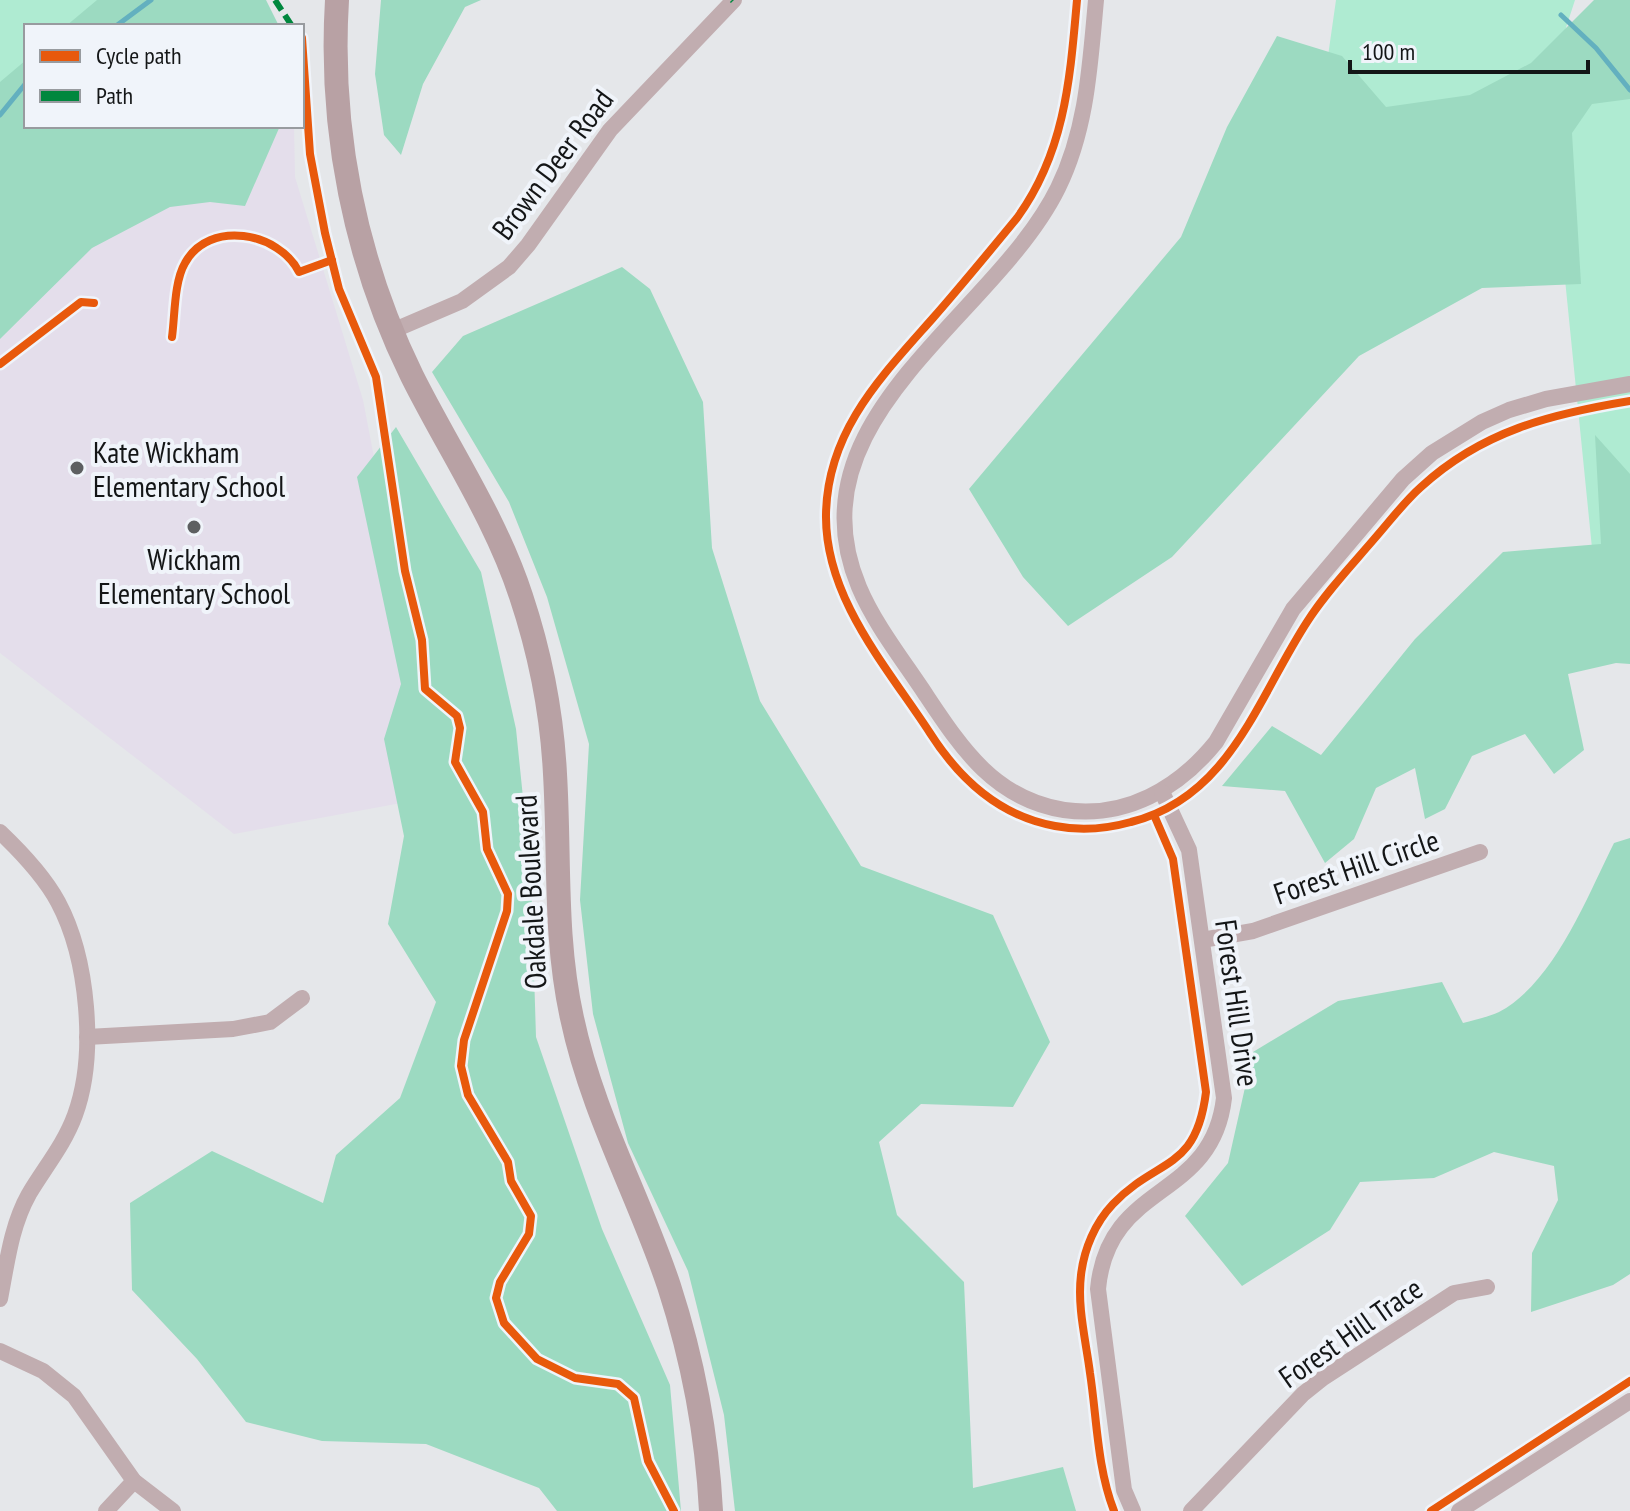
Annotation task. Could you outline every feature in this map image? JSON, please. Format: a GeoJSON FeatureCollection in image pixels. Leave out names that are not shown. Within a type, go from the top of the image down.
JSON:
{"type":"FeatureCollection","features":[{"type":"Feature","properties":{"kind":"main road","name":"Oakdale Boulevard"},"geometry":{"type":"LineString","coordinates":[[337,0],[336,62],[344,162],[366,260],[392,331],[500,539],[533,637],[553,738],[557,915],[572,1019],[597,1107],[668,1282],[687,1345],[703,1423],[711,1511]]}},
{"type":"Feature","properties":{"kind":"street","name":"Brown Deer Road"},"geometry":{"type":"LineString","coordinates":[[392,331],[462,301],[509,267],[610,130],[734,0]]}},
{"type":"Feature","properties":{"kind":"street"},"geometry":{"type":"LineString","coordinates":[[1096,0],[1081,127],[1058,189],[1021,244],[881,407],[867,429],[851,469],[846,494],[846,539],[851,563],[870,610],[962,749],[996,783],[1019,796],[1066,810],[1118,808],[1162,792],[1192,770],[1216,742],[1306,591],[1403,479],[1432,453],[1482,422],[1509,410],[1546,399],[1630,384]]}},
{"type":"Feature","properties":{"kind":"street","name":"Forest Hill Drive"},"geometry":{"type":"LineString","coordinates":[[1133,1511],[1124,1490],[1098,1289],[1100,1270],[1106,1249],[1126,1217],[1189,1172],[1216,1131],[1224,1098],[1189,850],[1162,792]]}},
{"type":"Feature","properties":{"kind":"street"},"geometry":{"type":"LineString","coordinates":[[0,832],[57,900],[76,942],[87,1037],[85,1071],[76,1114],[59,1150],[17,1219],[0,1299]]}},
{"type":"Feature","properties":{"kind":"street","name":"Forest Hill Circle"},"geometry":{"type":"LineString","coordinates":[[1202,940],[1253,931],[1480,852]]}},
{"type":"Feature","properties":{"kind":"street"},"geometry":{"type":"LineString","coordinates":[[87,1037],[233,1029],[270,1022],[302,998]]}},
{"type":"Feature","properties":{"kind":"street"},"geometry":{"type":"LineString","coordinates":[[0,1214],[17,1219]]}},
{"type":"Feature","properties":{"kind":"street","name":"Forest Hill Trace"},"geometry":{"type":"LineString","coordinates":[[1191,1511],[1303,1394],[1323,1378],[1454,1293],[1487,1287]]}},
{"type":"Feature","properties":{"kind":"street"},"geometry":{"type":"LineString","coordinates":[[0,1351],[43,1371],[74,1396],[134,1481],[173,1511]]}},
{"type":"Feature","properties":{"kind":"street"},"geometry":{"type":"LineString","coordinates":[[1459,1511],[1630,1401]]}},
{"type":"Feature","properties":{"kind":"street"},"geometry":{"type":"LineString","coordinates":[[106,1511],[134,1481]]}},
{"type":"Feature","properties":{"kind":"shaded area","name":"Wickham Elementary School"},"geometry":{"type":"Polygon","coordinates":[[[121,128],[294,128],[295,177],[363,400],[439,796],[234,834],[0,653],[0,247],[121,128]]]}},
{"type":"Feature","properties":{"kind":"green space"},"geometry":{"type":"Polygon","coordinates":[[[0,0],[252,0],[227,24],[24,24],[26,128],[0,247],[0,0]]]}},
{"type":"Feature","properties":{"kind":"green space"},"geometry":{"type":"Polygon","coordinates":[[[97,0],[266,0],[278,24],[68,24],[97,0]]]}},
{"type":"Feature","properties":{"kind":"green space"},"geometry":{"type":"Polygon","coordinates":[[[381,0],[481,0],[465,7],[423,84],[401,155],[384,135],[375,74],[381,0]]]}},
{"type":"Feature","properties":{"kind":"green space"},"geometry":{"type":"Polygon","coordinates":[[[1336,0],[1575,0],[1546,89],[1630,72],[1630,564],[1594,568],[1546,90],[1314,154],[1336,0]]]}},
{"type":"Feature","properties":{"kind":"green space"},"geometry":{"type":"Polygon","coordinates":[[[1594,0],[1630,0],[1630,99],[1592,104],[1572,133],[1581,284],[1482,288],[1359,356],[1172,557],[1068,626],[1023,577],[969,489],[1181,237],[1227,127],[1277,36],[1342,56],[1386,107],[1470,95],[1531,63],[1594,0]]]}},
{"type":"Feature","properties":{"kind":"green space"},"geometry":{"type":"Polygon","coordinates":[[[24,62],[24,128],[279,128],[245,206],[210,202],[170,207],[92,248],[0,339],[0,82],[24,62]]]}},
{"type":"Feature","properties":{"kind":"green space"},"geometry":{"type":"Polygon","coordinates":[[[622,267],[650,289],[703,402],[712,548],[760,701],[861,866],[993,915],[1050,1042],[1013,1107],[921,1104],[879,1142],[897,1215],[964,1282],[973,1488],[1063,1467],[1076,1511],[735,1511],[724,1415],[688,1271],[628,1143],[593,1014],[580,900],[589,744],[547,597],[509,502],[432,372],[463,336],[622,267]]]}},
{"type":"Feature","properties":{"kind":"green space"},"geometry":{"type":"Polygon","coordinates":[[[396,427],[481,572],[516,729],[531,876],[536,1037],[602,1229],[670,1385],[681,1511],[557,1511],[539,1488],[426,1444],[322,1441],[246,1422],[197,1359],[132,1290],[130,1203],[212,1151],[323,1203],[336,1155],[400,1098],[436,1002],[388,924],[404,836],[384,739],[401,684],[357,477],[396,427]]]}},
{"type":"Feature","properties":{"kind":"green space"},"geometry":{"type":"Polygon","coordinates":[[[1595,435],[1630,474],[1630,664],[1616,663],[1568,674],[1584,750],[1554,774],[1525,734],[1472,756],[1445,809],[1425,819],[1415,768],[1376,788],[1354,839],[1325,863],[1285,791],[1222,786],[1272,726],[1321,755],[1415,639],[1503,552],[1601,544],[1595,435]]]}},
{"type":"Feature","properties":{"kind":"green space"},"geometry":{"type":"Polygon","coordinates":[[[1630,838],[1630,1274],[1613,1285],[1531,1312],[1532,1253],[1558,1200],[1554,1166],[1494,1152],[1434,1178],[1360,1182],[1330,1230],[1242,1286],[1185,1216],[1228,1163],[1253,1052],[1338,1001],[1442,982],[1463,1023],[1499,1012],[1519,999],[1552,960],[1580,913],[1614,843],[1630,838]]]}},
{"type":"Feature","properties":{"kind":"waterway"},"geometry":{"type":"LineString","coordinates":[[119,24],[151,0]]}},
{"type":"Feature","properties":{"kind":"waterway"},"geometry":{"type":"LineString","coordinates":[[1561,15],[1596,48],[1630,90]]}},
{"type":"Feature","properties":{"kind":"waterway"},"geometry":{"type":"LineString","coordinates":[[0,115],[24,85]]}},
{"type":"Feature","properties":{"kind":"marked path"},"geometry":{"type":"LineString","coordinates":[[275,0],[291,24]]}},
{"type":"Feature","properties":{"kind":"cycle path"},"geometry":{"type":"LineString","coordinates":[[1077,0],[1068,86],[1046,167],[1017,218],[894,362],[860,407],[836,457],[826,515],[828,545],[836,575],[847,603],[878,657],[954,766],[999,805],[1035,821],[1074,828],[1122,824],[1165,809],[1193,791],[1217,768],[1255,713],[1314,611],[1421,487],[1468,452],[1519,428],[1573,412],[1630,401]]}},
{"type":"Feature","properties":{"kind":"cycle path"},"geometry":{"type":"LineString","coordinates":[[304,67],[310,154],[325,233],[339,289],[376,377],[405,571],[422,640],[425,689],[457,716],[460,728],[455,762],[483,812],[487,849],[508,894],[507,911],[464,1040],[461,1066],[468,1095],[508,1162],[511,1181],[531,1216],[529,1234],[500,1282],[496,1298],[504,1323],[537,1359],[575,1378],[618,1384],[634,1398],[648,1461],[674,1511]]}},
{"type":"Feature","properties":{"kind":"cycle path"},"geometry":{"type":"LineString","coordinates":[[172,337],[181,271],[196,249],[210,240],[226,236],[260,240],[289,258],[299,272],[332,260]]}},
{"type":"Feature","properties":{"kind":"cycle path"},"geometry":{"type":"LineString","coordinates":[[0,364],[81,302],[94,303]]}},
{"type":"Feature","properties":{"kind":"cycle path"},"geometry":{"type":"LineString","coordinates":[[1114,1511],[1101,1460],[1082,1324],[1082,1265],[1096,1228],[1113,1204],[1173,1160],[1194,1137],[1206,1092],[1173,859],[1154,815]]}},
{"type":"Feature","properties":{"kind":"cycle path"},"geometry":{"type":"LineString","coordinates":[[1431,1511],[1630,1381]]}},
{"type":"Feature","properties":{"kind":"place","name":"Kate Wickham Elementary School"},"geometry":{"type":"Point","coordinates":[77,468]}},
{"type":"Feature","properties":{"kind":"place","name":"Wickham Elementary School"},"geometry":{"type":"Point","coordinates":[194,527]}}]}
